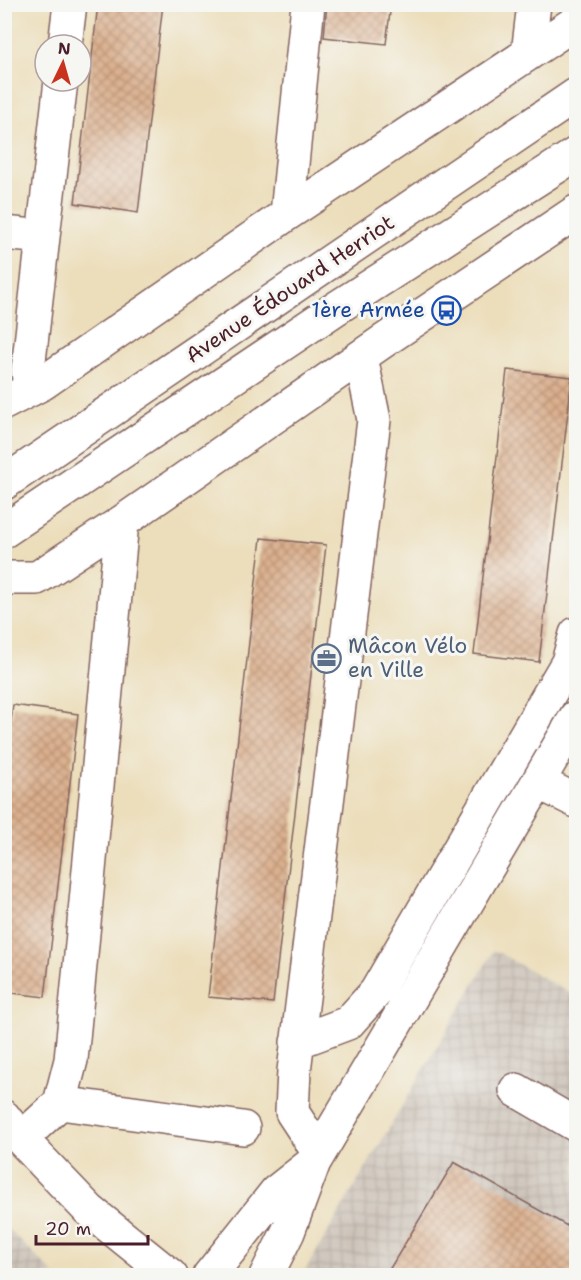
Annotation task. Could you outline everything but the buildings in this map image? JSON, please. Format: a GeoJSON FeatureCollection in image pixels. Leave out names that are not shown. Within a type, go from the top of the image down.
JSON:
{"type":"FeatureCollection","features":[{"type":"Feature","properties":{"kind":"street"},"geometry":{"type":"LineString","coordinates":[[66,33],[70,4]]}},
{"type":"Feature","properties":{"kind":"street"},"geometry":{"type":"LineString","coordinates":[[287,214],[308,4]]}},
{"type":"Feature","properties":{"kind":"street"},"geometry":{"type":"LineString","coordinates":[[528,54],[534,4]]}},
{"type":"Feature","properties":{"kind":"street"},"geometry":{"type":"LineString","coordinates":[[17,396],[576,22]]}},
{"type":"Feature","properties":{"kind":"street"},"geometry":{"type":"LineString","coordinates":[[17,396],[28,370],[60,93]]}},
{"type":"Feature","properties":{"kind":"street","name":"Avenue Édouard Herriot"},"geometry":{"type":"LineString","coordinates":[[4,483],[576,95]]}},
{"type":"Feature","properties":{"kind":"street","name":"Avenue Édouard Herriot"},"geometry":{"type":"LineString","coordinates":[[4,531],[335,309],[576,154]]}},
{"type":"Feature","properties":{"kind":"street"},"geometry":{"type":"LineString","coordinates":[[4,578],[37,578],[576,212]]}},
{"type":"Feature","properties":{"kind":"street"},"geometry":{"type":"LineString","coordinates":[[4,232],[43,237]]}},
{"type":"Feature","properties":{"kind":"street"},"geometry":{"type":"LineString","coordinates":[[316,1157],[292,1112],[297,1041],[374,420],[361,357]]}},
{"type":"Feature","properties":{"kind":"street"},"geometry":{"type":"LineString","coordinates":[[60,1103],[71,1060],[122,522]]}},
{"type":"Feature","properties":{"kind":"street"},"geometry":{"type":"LineString","coordinates":[[297,1041],[348,1023],[376,992],[568,663],[576,634]]}},
{"type":"Feature","properties":{"kind":"street"},"geometry":{"type":"LineString","coordinates":[[267,1275],[288,1232],[316,1157],[576,717]]}},
{"type":"Feature","properties":{"kind":"street"},"geometry":{"type":"LineString","coordinates":[[538,782],[576,801]]}},
{"type":"Feature","properties":{"kind":"street"},"geometry":{"type":"LineString","coordinates":[[516,1090],[576,1125]]}},
{"type":"Feature","properties":{"kind":"street"},"geometry":{"type":"LineString","coordinates":[[171,1275],[89,1210],[13,1128],[60,1103],[243,1128]]}},
{"type":"Feature","properties":{"kind":"street"},"geometry":{"type":"LineString","coordinates":[[209,1275],[276,1192],[316,1157]]}},
{"type":"Feature","properties":{"kind":"shaded area"},"geometry":{"type":"Polygon","coordinates":[[[494,950],[576,997],[576,1275],[302,1276],[494,950]]]}},
{"type":"Feature","properties":{"kind":"shaded area"},"geometry":{"type":"Polygon","coordinates":[[[4,1226],[6,1227],[55,1275],[5,1275],[4,1226]]]}},
{"type":"Feature","properties":{"kind":"place","name":"1ère Armée"},"geometry":{"type":"Point","coordinates":[446,310]}},
{"type":"Feature","properties":{"kind":"place","name":"Mâcon Vélo en Ville"},"geometry":{"type":"Point","coordinates":[327,658]}}]}
